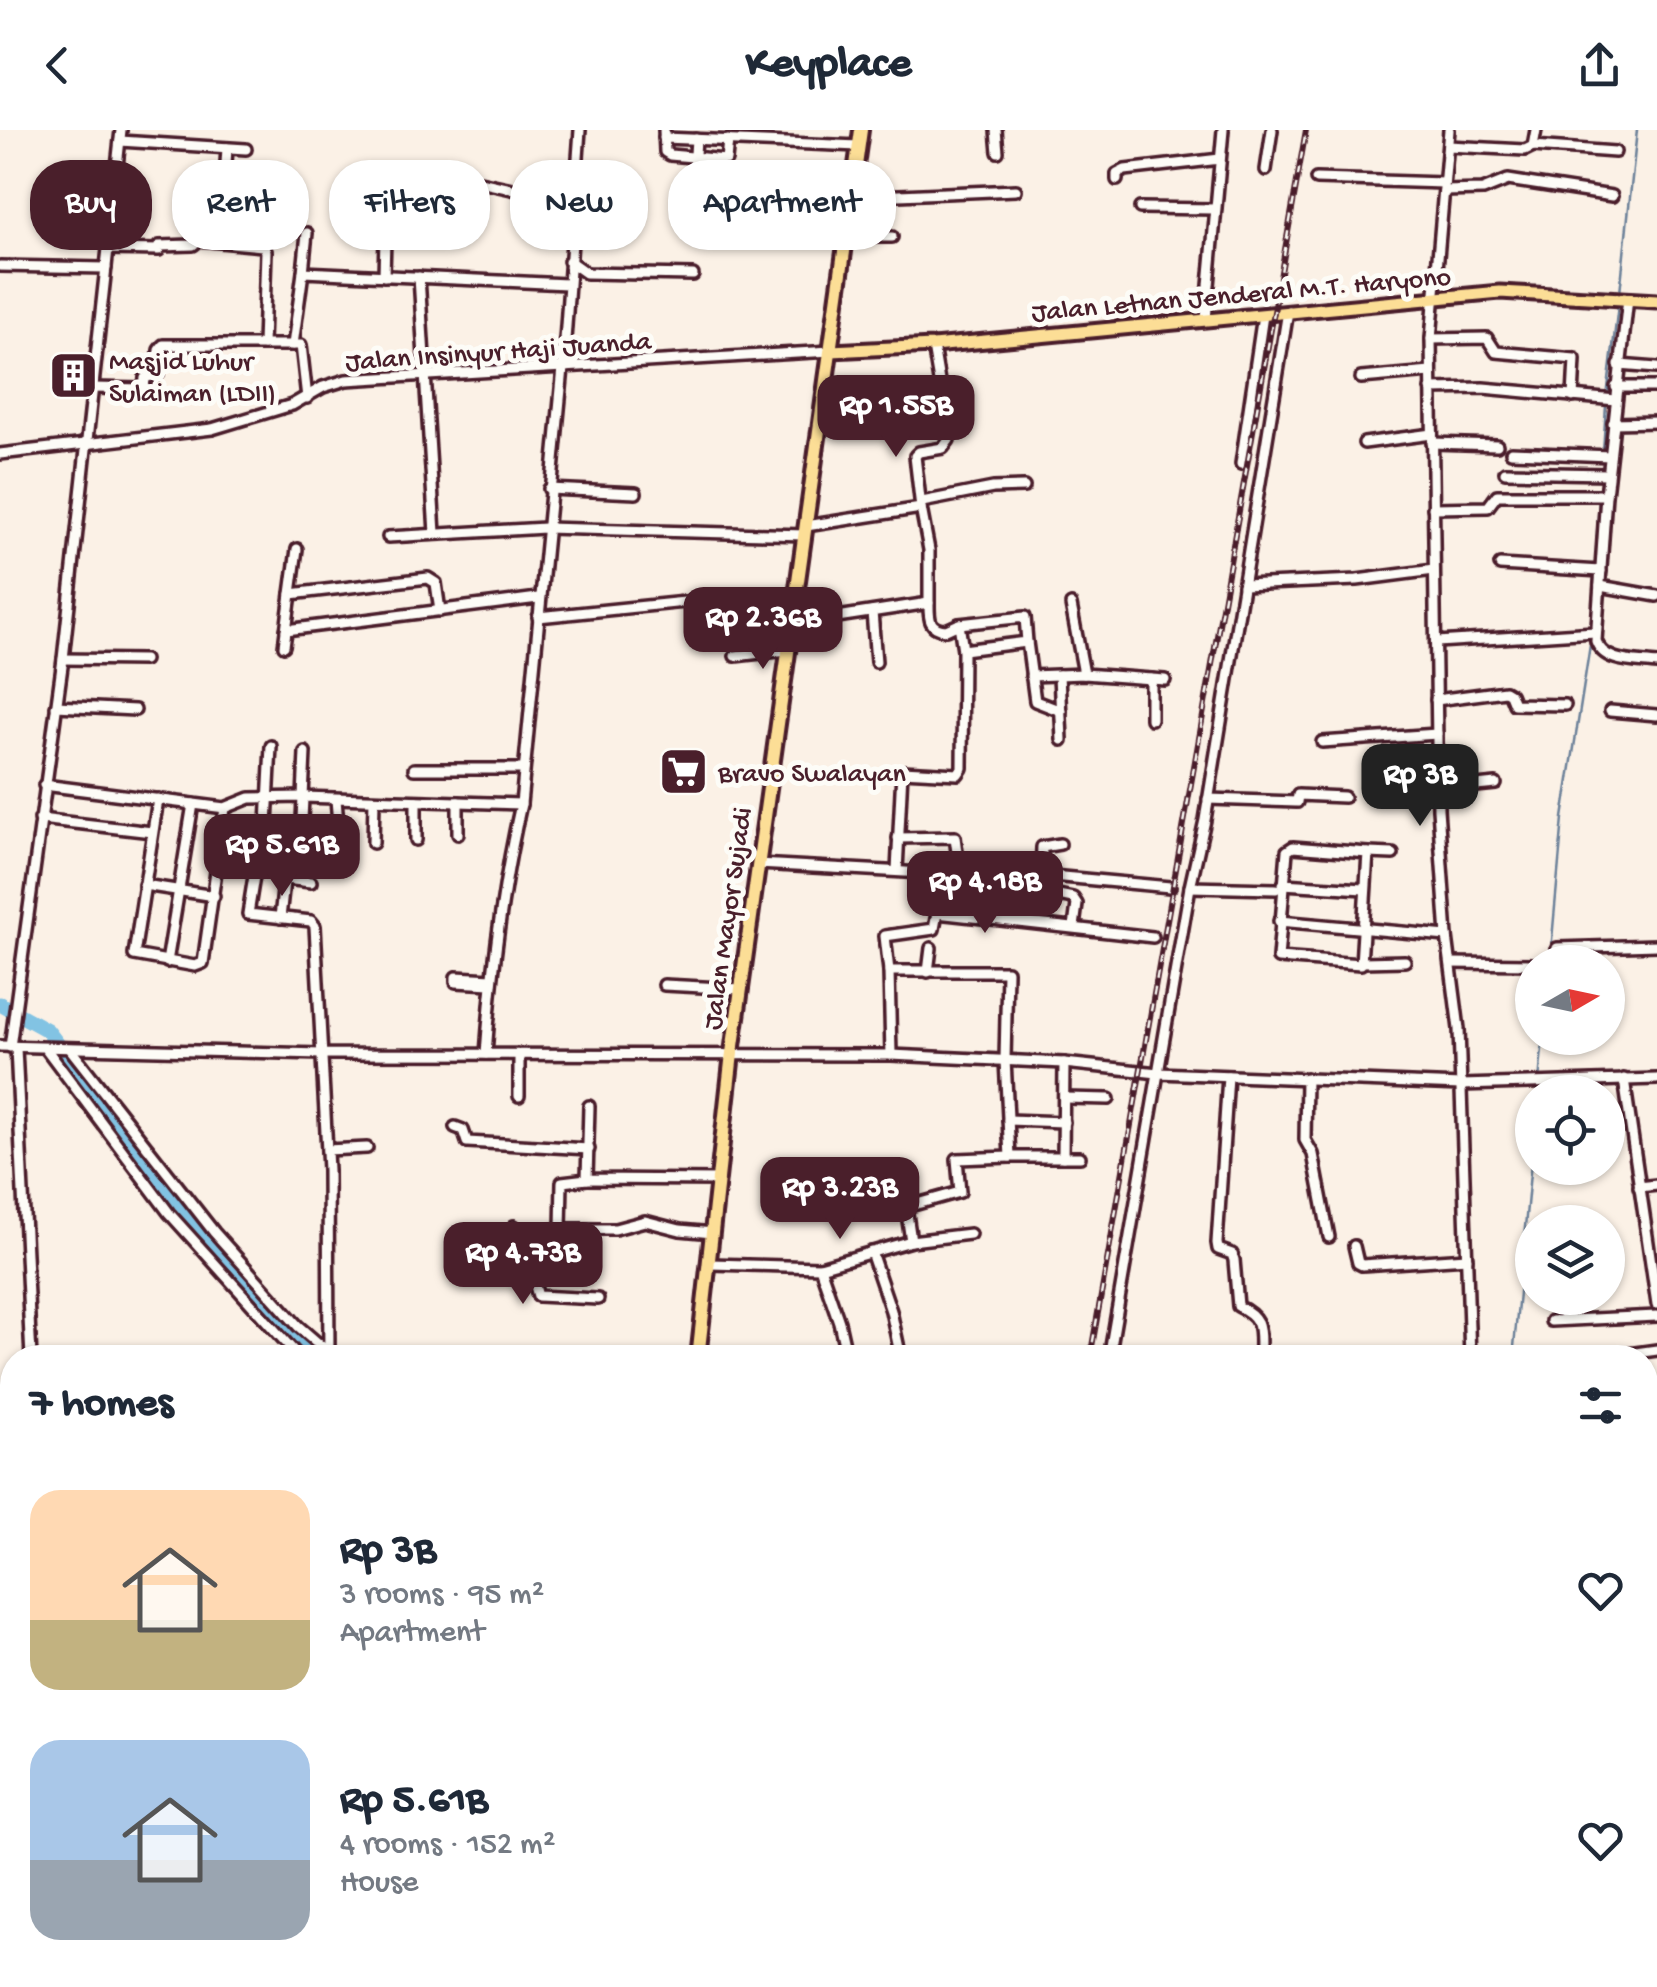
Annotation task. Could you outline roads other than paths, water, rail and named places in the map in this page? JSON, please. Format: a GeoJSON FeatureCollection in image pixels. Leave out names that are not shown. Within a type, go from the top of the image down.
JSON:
{"type":"FeatureCollection","features":[{"type":"Feature","properties":{"kind":"highway","name":"Jalan Mayor Sujadi"},"geometry":{"type":"LineString","coordinates":[[856,160],[860,130]]}},
{"type":"Feature","properties":{"kind":"highway","name":"Jalan Mayor Sujadi"},"geometry":{"type":"LineString","coordinates":[[700,1345],[732,1053],[844,250]]}},
{"type":"Feature","properties":{"kind":"main road","name":"Jalan Letnan Jenderal M.T. Haryono"},"geometry":{"type":"LineString","coordinates":[[831,351],[933,346],[1500,292],[1657,301]]}},
{"type":"Feature","properties":{"kind":"street"},"geometry":{"type":"LineString","coordinates":[[578,160],[580,130]]}},
{"type":"Feature","properties":{"kind":"street"},"geometry":{"type":"LineString","coordinates":[[996,130],[998,152]]}},
{"type":"Feature","properties":{"kind":"street"},"geometry":{"type":"LineString","coordinates":[[1206,319],[1222,130]]}},
{"type":"Feature","properties":{"kind":"street"},"geometry":{"type":"LineString","coordinates":[[1266,170],[1272,130]]}},
{"type":"Feature","properties":{"kind":"street"},"geometry":{"type":"LineString","coordinates":[[1449,130],[1431,338],[1436,700],[1447,936],[1459,1029],[1470,1345]]}},
{"type":"Feature","properties":{"kind":"street"},"geometry":{"type":"LineString","coordinates":[[1533,146],[1536,130]]}},
{"type":"Feature","properties":{"kind":"street"},"geometry":{"type":"LineString","coordinates":[[728,140],[726,160],[694,157],[666,154],[664,134],[696,139],[728,140],[858,146]]}},
{"type":"Feature","properties":{"kind":"street"},"geometry":{"type":"LineString","coordinates":[[121,136],[246,149]]}},
{"type":"Feature","properties":{"kind":"street"},"geometry":{"type":"LineString","coordinates":[[694,160],[696,139]]}},
{"type":"Feature","properties":{"kind":"street"},"geometry":{"type":"LineString","coordinates":[[1448,146],[1526,150],[1533,146],[1615,152]]}},
{"type":"Feature","properties":{"kind":"street"},"geometry":{"type":"LineString","coordinates":[[226,148],[226,160]]}},
{"type":"Feature","properties":{"kind":"street"},"geometry":{"type":"LineString","coordinates":[[1117,180],[1117,174],[1125,170],[1220,158]]}},
{"type":"Feature","properties":{"kind":"street"},"geometry":{"type":"LineString","coordinates":[[1316,179],[1483,190],[1508,180],[1612,196]]}},
{"type":"Feature","properties":{"kind":"street"},"geometry":{"type":"LineString","coordinates":[[896,195],[1016,190]]}},
{"type":"Feature","properties":{"kind":"street"},"geometry":{"type":"LineString","coordinates":[[1140,208],[1216,210]]}},
{"type":"Feature","properties":{"kind":"street"},"geometry":{"type":"LineString","coordinates":[[152,250],[160,250],[160,246],[193,246],[199,240],[262,246],[266,251],[262,345]]}},
{"type":"Feature","properties":{"kind":"street"},"geometry":{"type":"LineString","coordinates":[[29,1345],[9,1047],[63,660],[108,250]]}},
{"type":"Feature","properties":{"kind":"street"},"geometry":{"type":"LineString","coordinates":[[293,345],[306,250]]}},
{"type":"Feature","properties":{"kind":"street"},"geometry":{"type":"LineString","coordinates":[[384,276],[385,250]]}},
{"type":"Feature","properties":{"kind":"street"},"geometry":{"type":"LineString","coordinates":[[486,1054],[505,873],[521,804],[563,368],[570,250]]}},
{"type":"Feature","properties":{"kind":"street"},"geometry":{"type":"LineString","coordinates":[[569,261],[586,273],[693,274]]}},
{"type":"Feature","properties":{"kind":"street"},"geometry":{"type":"LineString","coordinates":[[0,266],[106,268]]}},
{"type":"Feature","properties":{"kind":"street"},"geometry":{"type":"LineString","coordinates":[[303,272],[567,284]]}},
{"type":"Feature","properties":{"kind":"street"},"geometry":{"type":"LineString","coordinates":[[419,278],[422,376],[435,533]]}},
{"type":"Feature","properties":{"kind":"street"},"geometry":{"type":"LineString","coordinates":[[1623,298],[1616,386],[1610,400],[1613,423],[1601,473],[1601,570],[1592,632],[1598,648],[1606,655],[1657,664]]}},
{"type":"Feature","properties":{"kind":"street"},"geometry":{"type":"LineString","coordinates":[[1110,1345],[1208,798],[1288,312]]}},
{"type":"Feature","properties":{"kind":"street"},"geometry":{"type":"LineString","coordinates":[[1241,464],[1263,315]]}},
{"type":"Feature","properties":{"kind":"street"},"geometry":{"type":"LineString","coordinates":[[1431,338],[1488,338],[1496,352],[1575,359],[1573,397]]}},
{"type":"Feature","properties":{"kind":"street"},"geometry":{"type":"LineString","coordinates":[[92,388],[144,390],[145,378],[158,374],[158,350],[164,345],[300,345],[308,398]]}},
{"type":"Feature","properties":{"kind":"street"},"geometry":{"type":"LineString","coordinates":[[933,346],[949,440],[943,448],[915,456],[929,550],[929,621],[946,630],[960,624],[1024,616],[1035,701],[1060,710]]}},
{"type":"Feature","properties":{"kind":"street","name":"Jalan Insinyur Haji Juanda"},"geometry":{"type":"LineString","coordinates":[[0,454],[212,429],[260,417],[346,380],[831,351]]}},
{"type":"Feature","properties":{"kind":"street"},"geometry":{"type":"LineString","coordinates":[[1618,366],[1657,368]]}},
{"type":"Feature","properties":{"kind":"street"},"geometry":{"type":"LineString","coordinates":[[1362,378],[1431,372]]}},
{"type":"Feature","properties":{"kind":"street"},"geometry":{"type":"LineString","coordinates":[[1616,386],[1657,387]]}},
{"type":"Feature","properties":{"kind":"street"},"geometry":{"type":"LineString","coordinates":[[1431,389],[1482,388],[1610,400]]}},
{"type":"Feature","properties":{"kind":"street"},"geometry":{"type":"LineString","coordinates":[[822,412],[870,412]]}},
{"type":"Feature","properties":{"kind":"street"},"geometry":{"type":"LineString","coordinates":[[1613,423],[1657,422]]}},
{"type":"Feature","properties":{"kind":"street"},"geometry":{"type":"LineString","coordinates":[[1364,442],[1432,438],[1496,445]]}},
{"type":"Feature","properties":{"kind":"street"},"geometry":{"type":"LineString","coordinates":[[1511,452],[1603,455]]}},
{"type":"Feature","properties":{"kind":"street"},"geometry":{"type":"LineString","coordinates":[[1505,472],[1601,473]]}},
{"type":"Feature","properties":{"kind":"street"},"geometry":{"type":"LineString","coordinates":[[388,537],[545,528],[805,531],[993,488],[1024,488]]}},
{"type":"Feature","properties":{"kind":"street"},"geometry":{"type":"LineString","coordinates":[[549,490],[636,493]]}},
{"type":"Feature","properties":{"kind":"street"},"geometry":{"type":"LineString","coordinates":[[1433,508],[1488,507],[1498,495],[1600,494]]}},
{"type":"Feature","properties":{"kind":"street"},"geometry":{"type":"LineString","coordinates":[[284,646],[298,549]]}},
{"type":"Feature","properties":{"kind":"street"},"geometry":{"type":"LineString","coordinates":[[1500,565],[1601,570]]}},
{"type":"Feature","properties":{"kind":"street"},"geometry":{"type":"LineString","coordinates":[[1243,584],[1357,580],[1434,570]]}},
{"type":"Feature","properties":{"kind":"street"},"geometry":{"type":"LineString","coordinates":[[291,594],[428,578],[436,583],[440,611]]}},
{"type":"Feature","properties":{"kind":"street"},"geometry":{"type":"LineString","coordinates":[[1600,586],[1657,596]]}},
{"type":"Feature","properties":{"kind":"street"},"geometry":{"type":"LineString","coordinates":[[538,617],[695,601],[713,608],[795,596]]}},
{"type":"Feature","properties":{"kind":"street"},"geometry":{"type":"LineString","coordinates":[[286,630],[538,598]]}},
{"type":"Feature","properties":{"kind":"street"},"geometry":{"type":"LineString","coordinates":[[791,624],[929,603]]}},
{"type":"Feature","properties":{"kind":"street"},"geometry":{"type":"LineString","coordinates":[[1071,605],[1084,674]]}},
{"type":"Feature","properties":{"kind":"street"},"geometry":{"type":"LineString","coordinates":[[872,612],[876,662]]}},
{"type":"Feature","properties":{"kind":"street"},"geometry":{"type":"LineString","coordinates":[[897,871],[902,772],[958,774],[962,768],[960,624]]}},
{"type":"Feature","properties":{"kind":"street"},"geometry":{"type":"LineString","coordinates":[[1436,642],[1592,632]]}},
{"type":"Feature","properties":{"kind":"street"},"geometry":{"type":"LineString","coordinates":[[963,650],[1027,642]]}},
{"type":"Feature","properties":{"kind":"street"},"geometry":{"type":"LineString","coordinates":[[734,656],[788,650]]}},
{"type":"Feature","properties":{"kind":"street"},"geometry":{"type":"LineString","coordinates":[[63,660],[144,660]]}},
{"type":"Feature","properties":{"kind":"street"},"geometry":{"type":"LineString","coordinates":[[1031,676],[1084,674],[1165,680]]}},
{"type":"Feature","properties":{"kind":"street"},"geometry":{"type":"LineString","coordinates":[[1059,675],[1062,740]]}},
{"type":"Feature","properties":{"kind":"street"},"geometry":{"type":"LineString","coordinates":[[1151,679],[1151,719]]}},
{"type":"Feature","properties":{"kind":"street"},"geometry":{"type":"LineString","coordinates":[[1436,700],[1505,691],[1514,704],[1564,704]]}},
{"type":"Feature","properties":{"kind":"street"},"geometry":{"type":"LineString","coordinates":[[56,706],[135,710]]}},
{"type":"Feature","properties":{"kind":"street"},"geometry":{"type":"LineString","coordinates":[[1610,711],[1657,715]]}},
{"type":"Feature","properties":{"kind":"street"},"geometry":{"type":"LineString","coordinates":[[1322,742],[1437,734]]}},
{"type":"Feature","properties":{"kind":"street"},"geometry":{"type":"LineString","coordinates":[[266,844],[272,746]]}},
{"type":"Feature","properties":{"kind":"street"},"geometry":{"type":"LineString","coordinates":[[301,843],[305,752]]}},
{"type":"Feature","properties":{"kind":"street"},"geometry":{"type":"LineString","coordinates":[[414,769],[524,769]]}},
{"type":"Feature","properties":{"kind":"street"},"geometry":{"type":"LineString","coordinates":[[1438,790],[1496,784]]}},
{"type":"Feature","properties":{"kind":"street"},"geometry":{"type":"LineString","coordinates":[[44,785],[225,808],[240,800],[303,798],[521,804]]}},
{"type":"Feature","properties":{"kind":"street"},"geometry":{"type":"LineString","coordinates":[[1208,798],[1297,807],[1298,795],[1344,796]]}},
{"type":"Feature","properties":{"kind":"street"},"geometry":{"type":"LineString","coordinates":[[336,798],[340,849]]}},
{"type":"Feature","properties":{"kind":"street"},"geometry":{"type":"LineString","coordinates":[[158,799],[134,955],[196,966],[202,962],[225,808]]}},
{"type":"Feature","properties":{"kind":"street"},"geometry":{"type":"LineString","coordinates":[[373,843],[374,800]]}},
{"type":"Feature","properties":{"kind":"street"},"geometry":{"type":"LineString","coordinates":[[416,801],[416,840]]}},
{"type":"Feature","properties":{"kind":"street"},"geometry":{"type":"LineString","coordinates":[[458,802],[458,834]]}},
{"type":"Feature","properties":{"kind":"street"},"geometry":{"type":"LineString","coordinates":[[167,962],[193,804]]}},
{"type":"Feature","properties":{"kind":"street"},"geometry":{"type":"LineString","coordinates":[[40,819],[152,832]]}},
{"type":"Feature","properties":{"kind":"street"},"geometry":{"type":"LineString","coordinates":[[898,838],[955,838],[960,876]]}},
{"type":"Feature","properties":{"kind":"street"},"geometry":{"type":"LineString","coordinates":[[319,842],[256,847],[247,912],[311,921],[314,926],[327,1150],[330,1345]]}},
{"type":"Feature","properties":{"kind":"street"},"geometry":{"type":"LineString","coordinates":[[280,918],[288,844]]}},
{"type":"Feature","properties":{"kind":"street"},"geometry":{"type":"LineString","coordinates":[[1040,892],[1042,848],[1060,844]]}},
{"type":"Feature","properties":{"kind":"street"},"geometry":{"type":"LineString","coordinates":[[1393,854],[1290,848],[1280,886],[1279,960],[1406,962]]}},
{"type":"Feature","properties":{"kind":"street"},"geometry":{"type":"LineString","coordinates":[[1363,962],[1368,853]]}},
{"type":"Feature","properties":{"kind":"street"},"geometry":{"type":"LineString","coordinates":[[758,864],[960,876],[1076,900],[1074,927]]}},
{"type":"Feature","properties":{"kind":"street"},"geometry":{"type":"LineString","coordinates":[[891,1055],[885,936],[931,932],[936,926],[935,874]]}},
{"type":"Feature","properties":{"kind":"street"},"geometry":{"type":"LineString","coordinates":[[1041,875],[1170,887]]}},
{"type":"Feature","properties":{"kind":"street"},"geometry":{"type":"LineString","coordinates":[[285,880],[311,882]]}},
{"type":"Feature","properties":{"kind":"street"},"geometry":{"type":"LineString","coordinates":[[144,885],[214,896]]}},
{"type":"Feature","properties":{"kind":"street"},"geometry":{"type":"LineString","coordinates":[[1190,887],[1364,889]]}},
{"type":"Feature","properties":{"kind":"street"},"geometry":{"type":"LineString","coordinates":[[937,913],[1153,937]]}},
{"type":"Feature","properties":{"kind":"street"},"geometry":{"type":"LineString","coordinates":[[1279,921],[1447,936]]}},
{"type":"Feature","properties":{"kind":"street"},"geometry":{"type":"LineString","coordinates":[[1625,945],[1657,944]]}},
{"type":"Feature","properties":{"kind":"street"},"geometry":{"type":"LineString","coordinates":[[928,972],[931,948]]}},
{"type":"Feature","properties":{"kind":"street"},"geometry":{"type":"LineString","coordinates":[[1450,963],[1515,964]]}},
{"type":"Feature","properties":{"kind":"street"},"geometry":{"type":"LineString","coordinates":[[889,972],[1007,971],[1004,1060],[1010,1156]]}},
{"type":"Feature","properties":{"kind":"street"},"geometry":{"type":"LineString","coordinates":[[664,985],[741,989]]}},
{"type":"Feature","properties":{"kind":"street"},"geometry":{"type":"LineString","coordinates":[[9,1047],[322,1054],[891,1055],[1064,1063],[1158,1073],[1461,1085],[1515,1082]]}},
{"type":"Feature","properties":{"kind":"street"},"geometry":{"type":"LineString","coordinates":[[49,1050],[169,1213],[288,1345]]}},
{"type":"Feature","properties":{"kind":"street"},"geometry":{"type":"LineString","coordinates":[[70,1050],[214,1232],[318,1345]]}},
{"type":"Feature","properties":{"kind":"street"},"geometry":{"type":"LineString","coordinates":[[519,1055],[520,1096]]}},
{"type":"Feature","properties":{"kind":"street"},"geometry":{"type":"LineString","coordinates":[[1063,1157],[1064,1063]]}},
{"type":"Feature","properties":{"kind":"street"},"geometry":{"type":"LineString","coordinates":[[1228,1076],[1218,1249],[1232,1254],[1238,1306],[1251,1311],[1258,1322],[1259,1345]]}},
{"type":"Feature","properties":{"kind":"street"},"geometry":{"type":"LineString","coordinates":[[1306,1078],[1305,1140],[1313,1154],[1330,1236]]}},
{"type":"Feature","properties":{"kind":"street"},"geometry":{"type":"LineString","coordinates":[[1625,1079],[1657,1079]]}},
{"type":"Feature","properties":{"kind":"street"},"geometry":{"type":"LineString","coordinates":[[1625,1086],[1657,1304]]}},
{"type":"Feature","properties":{"kind":"street"},"geometry":{"type":"LineString","coordinates":[[1065,1098],[1108,1099]]}},
{"type":"Feature","properties":{"kind":"street"},"geometry":{"type":"LineString","coordinates":[[587,1179],[589,1106]]}},
{"type":"Feature","properties":{"kind":"street"},"geometry":{"type":"LineString","coordinates":[[1008,1120],[1064,1122]]}},
{"type":"Feature","properties":{"kind":"street"},"geometry":{"type":"LineString","coordinates":[[454,1127],[464,1130],[467,1142],[589,1149]]}},
{"type":"Feature","properties":{"kind":"street"},"geometry":{"type":"LineString","coordinates":[[327,1150],[367,1148]]}},
{"type":"Feature","properties":{"kind":"street"},"geometry":{"type":"LineString","coordinates":[[911,1241],[906,1207],[960,1192],[957,1159],[1080,1157]]}},
{"type":"Feature","properties":{"kind":"street"},"geometry":{"type":"LineString","coordinates":[[561,1229],[562,1182],[718,1180]]}},
{"type":"Feature","properties":{"kind":"street"},"geometry":{"type":"LineString","coordinates":[[1639,1186],[1657,1184]]}},
{"type":"Feature","properties":{"kind":"street"},"geometry":{"type":"LineString","coordinates":[[1645,1220],[1657,1218]]}},
{"type":"Feature","properties":{"kind":"street"},"geometry":{"type":"LineString","coordinates":[[514,1226],[518,1233],[615,1229],[645,1221],[713,1233]]}},
{"type":"Feature","properties":{"kind":"street"},"geometry":{"type":"LineString","coordinates":[[536,1231],[538,1296],[598,1299]]}},
{"type":"Feature","properties":{"kind":"street"},"geometry":{"type":"LineString","coordinates":[[710,1264],[820,1268],[911,1241],[970,1234]]}},
{"type":"Feature","properties":{"kind":"street"},"geometry":{"type":"LineString","coordinates":[[1354,1246],[1362,1265],[1467,1258]]}},
{"type":"Feature","properties":{"kind":"street"},"geometry":{"type":"LineString","coordinates":[[871,1252],[897,1345]]}},
{"type":"Feature","properties":{"kind":"street"},"geometry":{"type":"LineString","coordinates":[[820,1268],[844,1345]]}},
{"type":"Feature","properties":{"kind":"street"},"geometry":{"type":"LineString","coordinates":[[1552,1321],[1657,1316]]}},
{"type":"Feature","properties":{"kind":"waterway"},"geometry":{"type":"LineString","coordinates":[[1620,293],[1637,130]]}},
{"type":"Feature","properties":{"kind":"waterway"},"geometry":{"type":"LineString","coordinates":[[1607,397],[1618,305]]}},
{"type":"Feature","properties":{"kind":"waterway"},"geometry":{"type":"LineString","coordinates":[[1603,452],[1606,405]]}},
{"type":"Feature","properties":{"kind":"waterway"},"geometry":{"type":"LineString","coordinates":[[1595,566],[1599,499]]}},
{"type":"Feature","properties":{"kind":"waterway"},"geometry":{"type":"LineString","coordinates":[[1552,945],[1563,818],[1590,645],[1595,574]]}},
{"type":"Feature","properties":{"kind":"waterway"},"geometry":{"type":"LineString","coordinates":[[0,1004],[47,1030],[229,1267],[302,1345]]}},
{"type":"Feature","properties":{"kind":"waterway"},"geometry":{"type":"LineString","coordinates":[[1540,1075],[1541,1055]]}},
{"type":"Feature","properties":{"kind":"waterway"},"geometry":{"type":"LineString","coordinates":[[1514,1345],[1529,1185]]}},
{"type":"Feature","properties":{"kind":"railway"},"geometry":{"type":"LineString","coordinates":[[1092,1345],[1306,130]]}},
{"type":"Feature","properties":{"kind":"place","name":"Masjid Luhur Sulaiman (LDII)"},"geometry":{"type":"Point","coordinates":[74,375]}},
{"type":"Feature","properties":{"kind":"place","name":"Bravo Swalayan"},"geometry":{"type":"Point","coordinates":[683,771]}}]}
